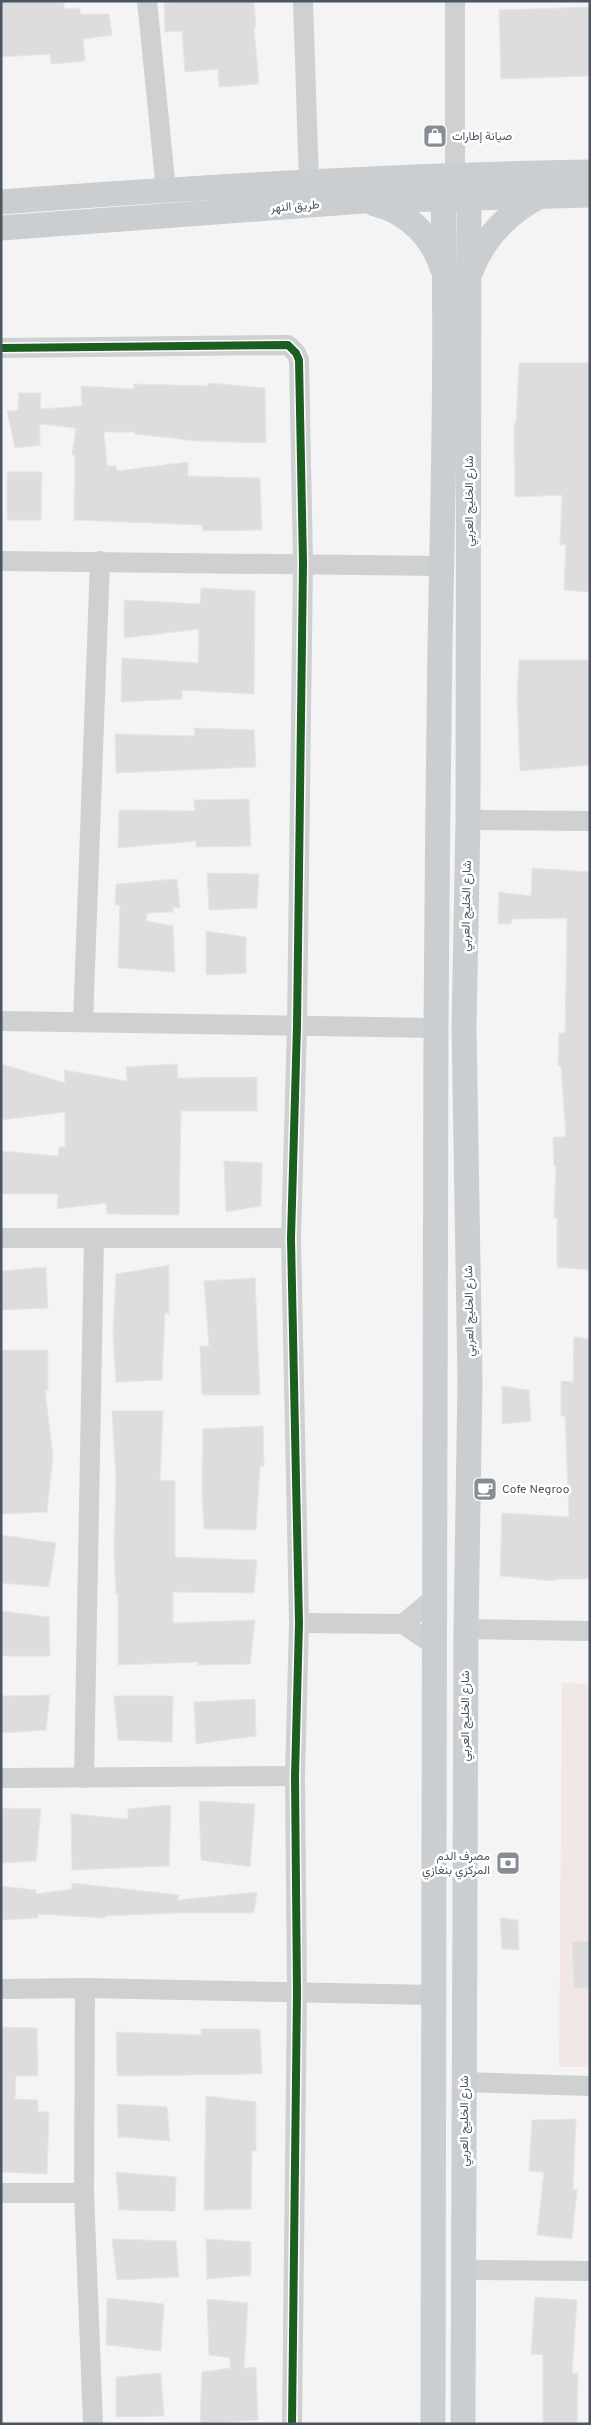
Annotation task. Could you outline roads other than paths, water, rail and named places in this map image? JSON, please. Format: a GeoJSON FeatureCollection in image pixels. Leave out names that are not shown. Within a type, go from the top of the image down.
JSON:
{"type":"FeatureCollection","features":[{"type":"Feature","properties":{"kind":"main road","name":"طريق النهر"},"geometry":{"type":"LineString","coordinates":[[1,202],[166,190],[455,174],[590,172]]}},
{"type":"Feature","properties":{"kind":"main road","name":"طريق النهر"},"geometry":{"type":"LineString","coordinates":[[1,228],[363,201],[590,194]]}},
{"type":"Feature","properties":{"kind":"main road"},"geometry":{"type":"LineString","coordinates":[[363,201],[389,208],[416,226],[430,241],[439,259],[457,278],[475,260],[496,228],[525,204],[542,195]]}},
{"type":"Feature","properties":{"kind":"main road","name":"شارع الخليج العربي"},"geometry":{"type":"LineString","coordinates":[[433,2424],[433,1599],[436,1028],[443,566],[457,278],[469,198]]}},
{"type":"Feature","properties":{"kind":"main road","name":"شارع الخليج العربي"},"geometry":{"type":"LineString","coordinates":[[443,199],[457,278],[468,820],[464,1027],[470,1382],[466,1629],[463,2424]]}},
{"type":"Feature","properties":{"kind":"main road"},"geometry":{"type":"LineString","coordinates":[[435,1380],[470,1382]]}},
{"type":"Feature","properties":{"kind":"street"},"geometry":{"type":"LineString","coordinates":[[147,1],[166,190]]}},
{"type":"Feature","properties":{"kind":"street"},"geometry":{"type":"LineString","coordinates":[[303,1],[310,182]]}},
{"type":"Feature","properties":{"kind":"street"},"geometry":{"type":"LineString","coordinates":[[455,1],[455,174]]}},
{"type":"Feature","properties":{"kind":"street"},"geometry":{"type":"LineString","coordinates":[[1,348],[288,345],[293,348],[299,360],[303,563],[297,1026],[291,1238],[299,1623],[296,1776],[297,1992],[292,2424]]}},
{"type":"Feature","properties":{"kind":"street"},"geometry":{"type":"LineString","coordinates":[[1,561],[443,566]]}},
{"type":"Feature","properties":{"kind":"street"},"geometry":{"type":"LineString","coordinates":[[82,1022],[100,561]]}},
{"type":"Feature","properties":{"kind":"street"},"geometry":{"type":"LineString","coordinates":[[468,820],[590,821]]}},
{"type":"Feature","properties":{"kind":"street"},"geometry":{"type":"LineString","coordinates":[[1,1021],[436,1028]]}},
{"type":"Feature","properties":{"kind":"street"},"geometry":{"type":"LineString","coordinates":[[1,1238],[291,1238]]}},
{"type":"Feature","properties":{"kind":"street"},"geometry":{"type":"LineString","coordinates":[[84,1778],[94,1238]]}},
{"type":"Feature","properties":{"kind":"street"},"geometry":{"type":"LineString","coordinates":[[403,1624],[433,1599]]}},
{"type":"Feature","properties":{"kind":"street"},"geometry":{"type":"LineString","coordinates":[[299,1623],[403,1624],[434,1645]]}},
{"type":"Feature","properties":{"kind":"street"},"geometry":{"type":"LineString","coordinates":[[466,1629],[590,1631]]}},
{"type":"Feature","properties":{"kind":"street"},"geometry":{"type":"LineString","coordinates":[[1,1778],[296,1776]]}},
{"type":"Feature","properties":{"kind":"street"},"geometry":{"type":"LineString","coordinates":[[1,1989],[85,1988],[434,1995]]}},
{"type":"Feature","properties":{"kind":"street"},"geometry":{"type":"LineString","coordinates":[[85,1988],[84,2192],[93,2424]]}},
{"type":"Feature","properties":{"kind":"street"},"geometry":{"type":"LineString","coordinates":[[464,2082],[590,2086]]}},
{"type":"Feature","properties":{"kind":"street"},"geometry":{"type":"LineString","coordinates":[[1,2193],[84,2192]]}},
{"type":"Feature","properties":{"kind":"street"},"geometry":{"type":"LineString","coordinates":[[464,2270],[590,2271]]}},
{"type":"Feature","properties":{"kind":"place","name":"صيانة إطارات"},"geometry":{"type":"Point","coordinates":[435,136]}},
{"type":"Feature","properties":{"kind":"place","name":"Cofe Negroo"},"geometry":{"type":"Point","coordinates":[485,1489]}},
{"type":"Feature","properties":{"kind":"place","name":"مصرف الدم المركزي بنغازي"},"geometry":{"type":"Point","coordinates":[508,1863]}}]}
